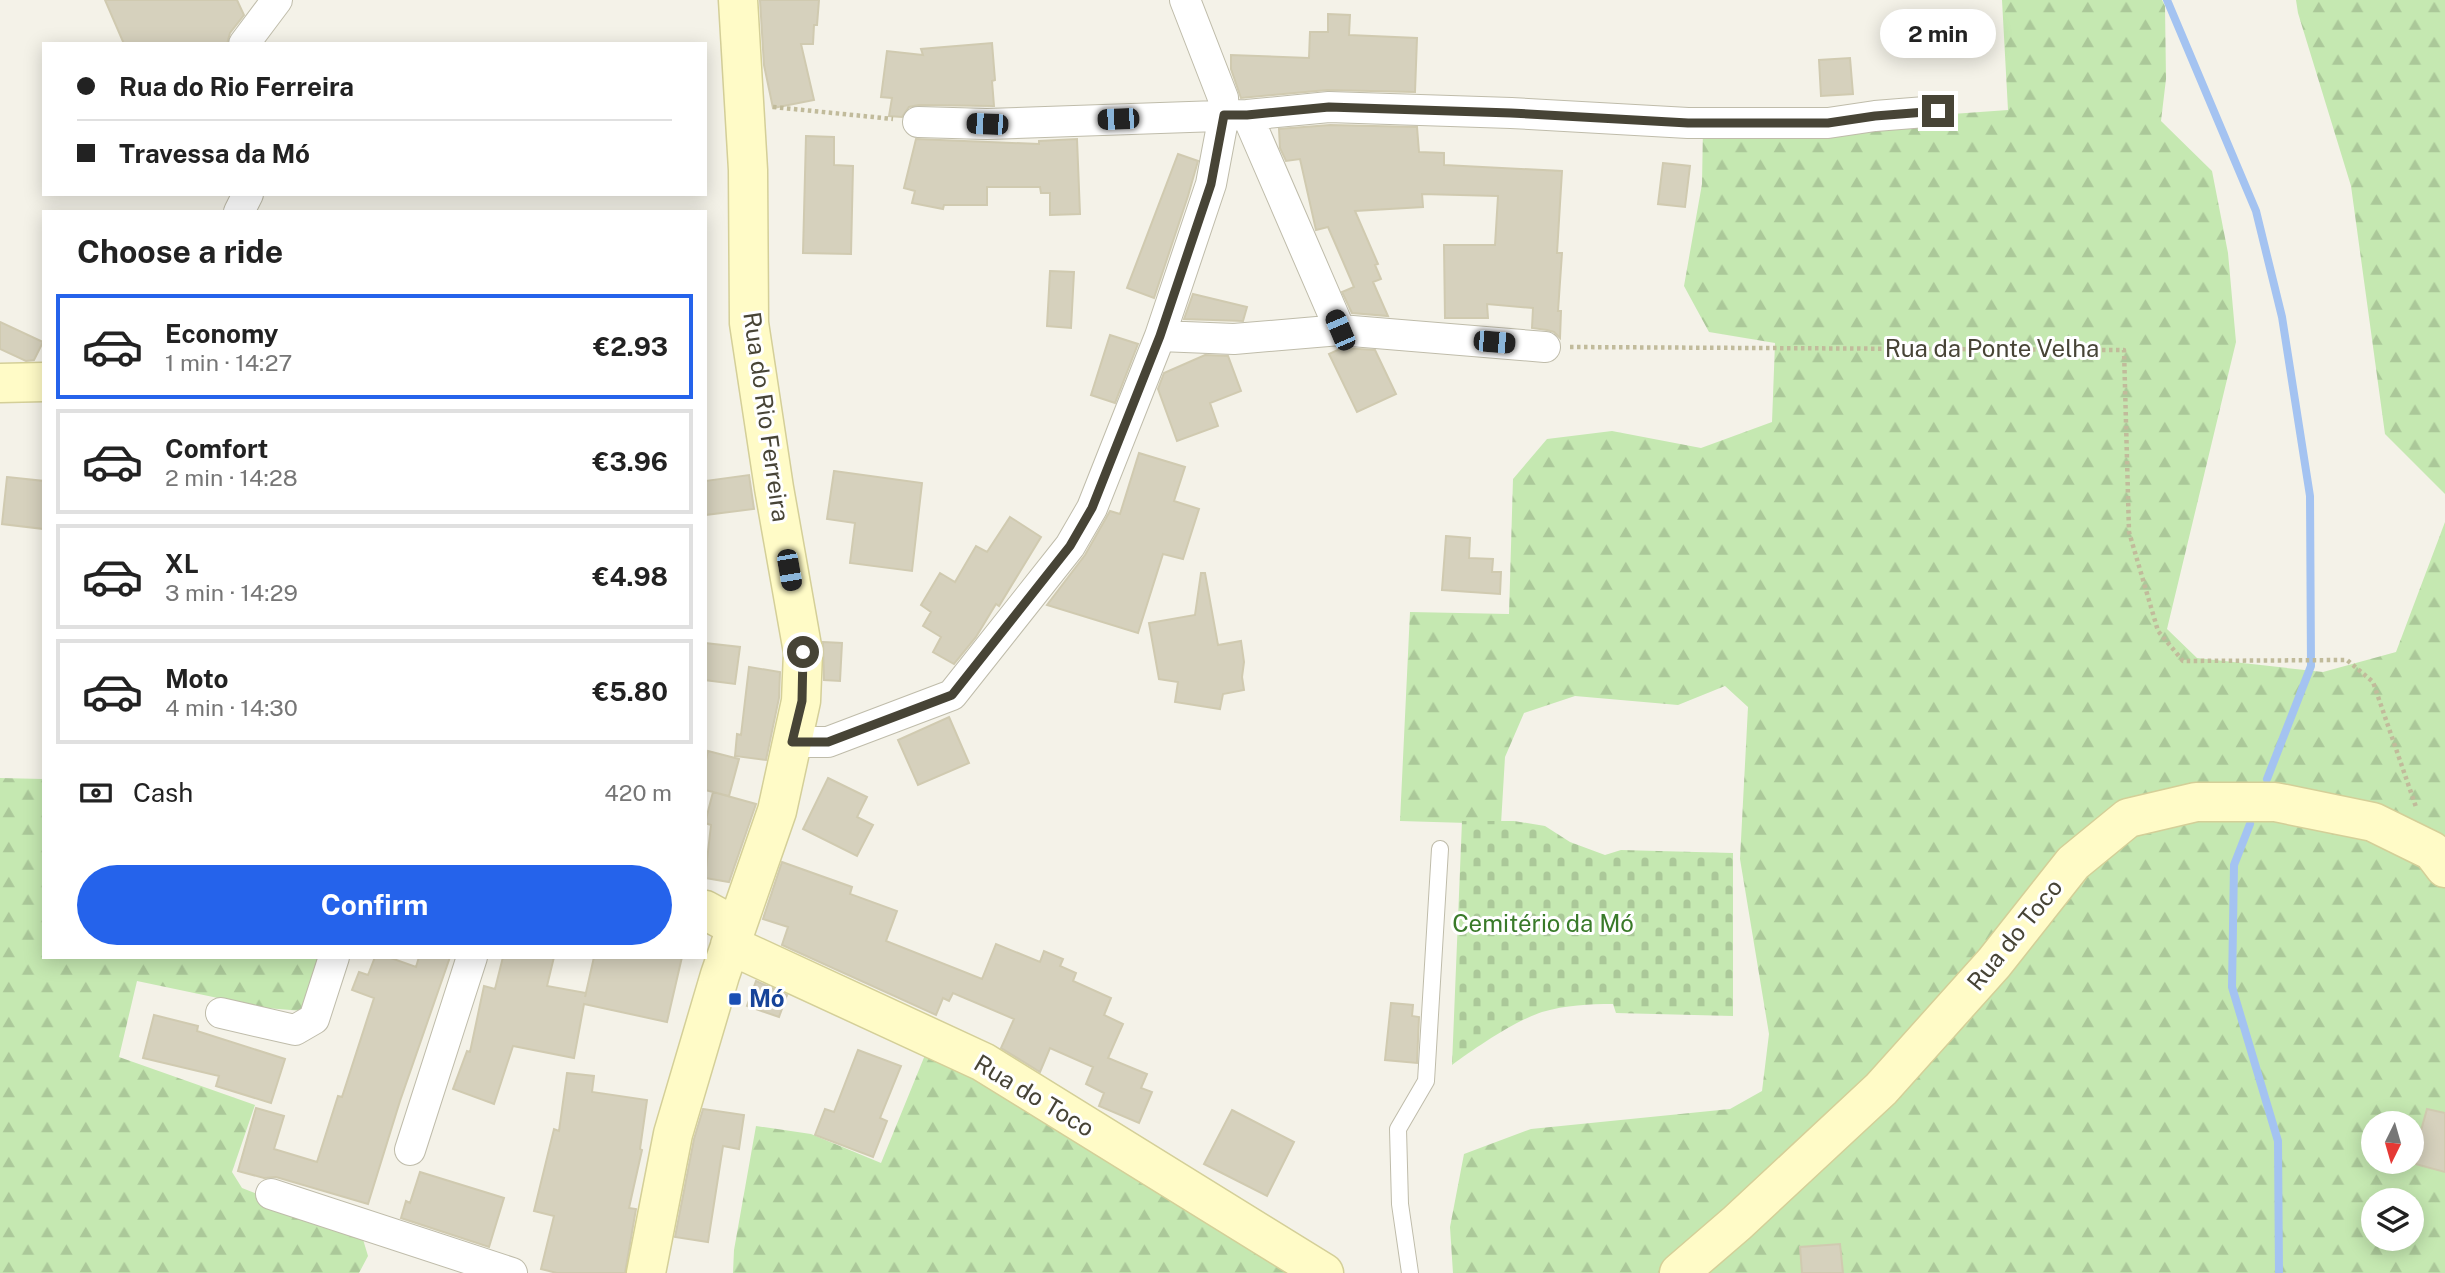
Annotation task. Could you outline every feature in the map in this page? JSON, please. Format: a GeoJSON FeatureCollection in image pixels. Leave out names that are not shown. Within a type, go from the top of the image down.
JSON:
{"type":"FeatureCollection","features":[{"type":"Feature","properties":{"kind":"street"},"geometry":{"type":"LineString","coordinates":[[246,42],[277,0]]}},
{"type":"Feature","properties":{"kind":"street","name":"Rua do Rio Ferreira"},"geometry":{"type":"LineString","coordinates":[[646,1273],[673,1134],[724,927],[777,811],[802,701],[803,652],[749,323],[748,170],[738,0]]}},
{"type":"Feature","properties":{"kind":"street"},"geometry":{"type":"LineString","coordinates":[[1185,0],[1223,99],[1236,115],[1340,330]]}},
{"type":"Feature","properties":{"kind":"street"},"geometry":{"type":"LineString","coordinates":[[918,122],[987,124],[1236,115],[1329,107],[1511,113],[1688,123],[1828,123],[1938,111]]}},
{"type":"Feature","properties":{"kind":"street"},"geometry":{"type":"LineString","coordinates":[[792,742],[828,742],[952,695],[1070,546],[1092,508],[1160,336],[1236,115]]}},
{"type":"Feature","properties":{"kind":"street"},"geometry":{"type":"LineString","coordinates":[[1160,336],[1234,339],[1340,330],[1545,346]]}},
{"type":"Feature","properties":{"kind":"street"},"geometry":{"type":"LineString","coordinates":[[0,383],[42,382]]}},
{"type":"Feature","properties":{"kind":"street","name":"Rua do Toco"},"geometry":{"type":"LineString","coordinates":[[1679,1273],[1881,1089],[1994,963],[2073,863],[2128,818],[2196,803],[2276,802],[2373,822],[2438,859]]}},
{"type":"Feature","properties":{"kind":"street","name":"Rua do Toco"},"geometry":{"type":"LineString","coordinates":[[724,927],[983,1062],[1324,1273]]}},
{"type":"Feature","properties":{"kind":"street"},"geometry":{"type":"LineString","coordinates":[[221,1013],[295,1030],[314,1019],[333,959]]}},
{"type":"Feature","properties":{"kind":"street"},"geometry":{"type":"LineString","coordinates":[[410,1150],[471,959]]}},
{"type":"Feature","properties":{"kind":"street"},"geometry":{"type":"LineString","coordinates":[[271,1194],[439,1261],[512,1273]]}},
{"type":"Feature","properties":{"kind":"lane"},"geometry":{"type":"LineString","coordinates":[[1410,1273],[1400,1204],[1398,1129],[1426,1081],[1440,849]]}},
{"type":"Feature","properties":{"kind":"path"},"geometry":{"type":"LineString","coordinates":[[744,103],[918,122]]}},
{"type":"Feature","properties":{"kind":"path","name":"Rua da Ponte Velha"},"geometry":{"type":"LineString","coordinates":[[1545,346],[2124,350],[2129,532],[2158,631],[2183,661],[2347,660],[2373,682],[2438,859]]}},
{"type":"Feature","properties":{"kind":"green space"},"geometry":{"type":"Polygon","coordinates":[[[2002,0],[2162,0],[2165,6],[2166,79],[2161,121],[2212,171],[2228,253],[2236,342],[2167,629],[2197,658],[2323,672],[2396,652],[2445,522],[2445,1273],[1453,1273],[1450,1227],[1464,1154],[1531,1129],[1730,1109],[1762,1091],[1769,1034],[1740,859],[1748,707],[1725,686],[1678,705],[1575,696],[1524,713],[1505,757],[1501,824],[1400,821],[1410,612],[1509,614],[1513,479],[1547,439],[1612,431],[1701,448],[1772,422],[1775,343],[1709,332],[1684,286],[1702,184],[1703,127],[1755,137],[1828,139],[1882,119],[2008,110],[2002,0]]]}},
{"type":"Feature","properties":{"kind":"green space"},"geometry":{"type":"Polygon","coordinates":[[[2296,0],[2445,0],[2445,494],[2385,434],[2351,186],[2296,0]]]}},
{"type":"Feature","properties":{"kind":"green space"},"geometry":{"type":"Polygon","coordinates":[[[0,778],[42,779],[42,959],[317,959],[303,1011],[266,1008],[137,981],[119,1057],[255,1105],[232,1172],[242,1188],[362,1236],[368,1256],[359,1273],[0,1273],[0,778]]]}},
{"type":"Feature","properties":{"kind":"green space","name":"Cemitério da Mó"},"geometry":{"type":"Polygon","coordinates":[[[1462,821],[1514,821],[1545,826],[1570,842],[1605,855],[1621,850],[1733,853],[1733,1016],[1616,1013],[1613,1004],[1560,1008],[1542,1012],[1520,1022],[1452,1065],[1462,821]]]}},
{"type":"Feature","properties":{"kind":"green space"},"geometry":{"type":"Polygon","coordinates":[[[925,1055],[980,1077],[1295,1273],[733,1273],[734,1250],[756,1126],[811,1134],[881,1163],[925,1055]]]}},
{"type":"Feature","properties":{"kind":"building"},"geometry":{"type":"Polygon","coordinates":[[[105,0],[237,0],[244,15],[230,33],[228,42],[123,42],[105,0]]]}},
{"type":"Feature","properties":{"kind":"building"},"geometry":{"type":"Polygon","coordinates":[[[760,0],[819,0],[813,44],[801,44],[814,100],[773,108],[764,65],[760,0]]]}},
{"type":"Feature","properties":{"kind":"building"},"geometry":{"type":"Polygon","coordinates":[[[1328,14],[1350,15],[1349,35],[1417,38],[1415,92],[1327,90],[1241,98],[1231,69],[1231,55],[1309,58],[1310,32],[1328,32],[1328,14]]]}},
{"type":"Feature","properties":{"kind":"building"},"geometry":{"type":"Polygon","coordinates":[[[992,43],[994,106],[919,105],[909,107],[902,117],[889,116],[892,98],[881,97],[887,51],[923,55],[921,49],[992,43]]]}},
{"type":"Feature","properties":{"kind":"building"},"geometry":{"type":"Polygon","coordinates":[[[1850,58],[1853,94],[1821,96],[1819,60],[1850,58]]]}},
{"type":"Feature","properties":{"kind":"building"},"geometry":{"type":"Polygon","coordinates":[[[1330,125],[1417,127],[1419,152],[1444,153],[1444,165],[1562,171],[1557,253],[1562,253],[1558,311],[1561,311],[1560,338],[1554,332],[1532,328],[1533,308],[1487,304],[1488,318],[1445,318],[1444,245],[1495,245],[1498,196],[1422,194],[1423,207],[1355,211],[1378,264],[1375,265],[1381,279],[1373,282],[1388,316],[1352,313],[1342,292],[1354,287],[1328,227],[1316,230],[1300,159],[1286,161],[1280,148],[1279,129],[1330,125]]]}},
{"type":"Feature","properties":{"kind":"building"},"geometry":{"type":"Polygon","coordinates":[[[806,136],[834,137],[834,165],[853,166],[851,254],[803,253],[806,136]]]}},
{"type":"Feature","properties":{"kind":"building"},"geometry":{"type":"Polygon","coordinates":[[[916,139],[1039,144],[1039,141],[1077,139],[1080,214],[1050,215],[1050,193],[1041,193],[1040,187],[987,187],[987,205],[944,205],[943,209],[912,203],[915,191],[904,188],[916,139]]]}},
{"type":"Feature","properties":{"kind":"building"},"geometry":{"type":"Polygon","coordinates":[[[1178,154],[1198,161],[1154,298],[1127,288],[1178,154]]]}},
{"type":"Feature","properties":{"kind":"building"},"geometry":{"type":"Polygon","coordinates":[[[1663,163],[1690,166],[1685,207],[1658,204],[1663,163]]]}},
{"type":"Feature","properties":{"kind":"building"},"geometry":{"type":"Polygon","coordinates":[[[1050,271],[1074,272],[1071,328],[1047,326],[1050,271]]]}},
{"type":"Feature","properties":{"kind":"building"},"geometry":{"type":"Polygon","coordinates":[[[1193,294],[1247,307],[1243,321],[1184,319],[1193,294]]]}},
{"type":"Feature","properties":{"kind":"building"},"geometry":{"type":"Polygon","coordinates":[[[0,322],[42,342],[34,360],[26,361],[0,349],[0,322]]]}},
{"type":"Feature","properties":{"kind":"building"},"geometry":{"type":"Polygon","coordinates":[[[1110,335],[1138,344],[1115,403],[1091,395],[1110,335]]]}},
{"type":"Feature","properties":{"kind":"building"},"geometry":{"type":"Polygon","coordinates":[[[1342,348],[1375,350],[1396,394],[1357,412],[1329,354],[1342,348]]]}},
{"type":"Feature","properties":{"kind":"building"},"geometry":{"type":"Polygon","coordinates":[[[1205,355],[1228,356],[1241,391],[1210,403],[1218,426],[1177,441],[1158,389],[1164,373],[1205,355]]]}},
{"type":"Feature","properties":{"kind":"building"},"geometry":{"type":"Polygon","coordinates":[[[1139,453],[1185,467],[1174,501],[1199,509],[1183,559],[1163,554],[1138,633],[1047,605],[1085,555],[1110,511],[1120,514],[1139,453]]]}},
{"type":"Feature","properties":{"kind":"building"},"geometry":{"type":"Polygon","coordinates":[[[834,471],[922,483],[912,571],[850,563],[855,523],[827,519],[834,471]]]}},
{"type":"Feature","properties":{"kind":"building"},"geometry":{"type":"Polygon","coordinates":[[[749,475],[754,509],[707,515],[707,481],[749,475]]]}},
{"type":"Feature","properties":{"kind":"building"},"geometry":{"type":"Polygon","coordinates":[[[7,477],[42,481],[42,529],[2,524],[7,477]]]}},
{"type":"Feature","properties":{"kind":"building"},"geometry":{"type":"Polygon","coordinates":[[[1010,517],[1041,537],[999,606],[996,604],[976,637],[954,664],[933,652],[941,637],[923,626],[931,612],[921,605],[940,573],[955,582],[976,546],[987,552],[1010,517]]]}},
{"type":"Feature","properties":{"kind":"building"},"geometry":{"type":"Polygon","coordinates":[[[1446,536],[1470,538],[1469,558],[1493,559],[1492,572],[1501,572],[1500,594],[1442,590],[1446,536]]]}},
{"type":"Feature","properties":{"kind":"building"},"geometry":{"type":"Polygon","coordinates":[[[1201,573],[1205,573],[1218,645],[1241,641],[1244,662],[1244,690],[1223,694],[1220,709],[1175,702],[1178,682],[1159,679],[1149,623],[1195,615],[1201,573]]]}},
{"type":"Feature","properties":{"kind":"building"},"geometry":{"type":"Polygon","coordinates":[[[823,642],[842,643],[840,681],[824,680],[823,642]]]}},
{"type":"Feature","properties":{"kind":"building"},"geometry":{"type":"Polygon","coordinates":[[[707,643],[740,647],[735,684],[707,680],[707,643]]]}},
{"type":"Feature","properties":{"kind":"building"},"geometry":{"type":"Polygon","coordinates":[[[749,667],[780,672],[779,698],[766,760],[735,756],[737,734],[741,735],[749,667]]]}},
{"type":"Feature","properties":{"kind":"building"},"geometry":{"type":"Polygon","coordinates":[[[949,717],[969,763],[918,785],[898,740],[949,717]]]}},
{"type":"Feature","properties":{"kind":"building"},"geometry":{"type":"Polygon","coordinates":[[[708,751],[739,759],[729,796],[707,790],[708,751]]]}},
{"type":"Feature","properties":{"kind":"building"},"geometry":{"type":"Polygon","coordinates":[[[828,778],[867,797],[857,817],[873,825],[857,856],[803,829],[828,778]]]}},
{"type":"Feature","properties":{"kind":"building"},"geometry":{"type":"Polygon","coordinates":[[[713,792],[756,804],[729,882],[707,878],[711,825],[707,824],[713,792]]]}},
{"type":"Feature","properties":{"kind":"building"},"geometry":{"type":"Polygon","coordinates":[[[782,862],[852,887],[850,894],[897,911],[886,941],[982,979],[996,944],[1040,962],[1044,951],[1063,959],[1060,966],[1076,973],[1073,981],[1111,998],[1104,1015],[1123,1024],[1108,1058],[1147,1074],[1141,1088],[1152,1092],[1139,1123],[1099,1106],[1104,1093],[1086,1084],[1093,1067],[1050,1048],[1040,1072],[1001,1048],[1014,1019],[953,993],[949,1001],[943,998],[936,1015],[782,945],[788,927],[763,919],[782,862]]]}},
{"type":"Feature","properties":{"kind":"building"},"geometry":{"type":"Polygon","coordinates":[[[374,959],[394,959],[416,967],[418,959],[449,959],[368,1204],[276,1177],[264,1178],[238,1171],[256,1108],[284,1116],[274,1149],[317,1162],[338,1096],[342,1097],[374,998],[352,990],[359,972],[368,975],[374,959]]]}},
{"type":"Feature","properties":{"kind":"building"},"geometry":{"type":"Polygon","coordinates":[[[502,959],[554,959],[547,986],[586,993],[594,959],[682,959],[667,1022],[584,1004],[574,1058],[513,1046],[494,1104],[453,1089],[467,1051],[470,1052],[484,986],[495,989],[502,959]]]}},
{"type":"Feature","properties":{"kind":"building"},"geometry":{"type":"Polygon","coordinates":[[[756,981],[787,995],[779,1017],[747,1006],[756,981]]]}},
{"type":"Feature","properties":{"kind":"building"},"geometry":{"type":"Polygon","coordinates":[[[1391,1003],[1413,1005],[1412,1016],[1419,1017],[1417,1063],[1385,1060],[1391,1003]]]}},
{"type":"Feature","properties":{"kind":"building"},"geometry":{"type":"Polygon","coordinates":[[[154,1015],[198,1026],[197,1031],[285,1059],[271,1103],[216,1086],[219,1076],[143,1058],[154,1015]]]}},
{"type":"Feature","properties":{"kind":"building"},"geometry":{"type":"Polygon","coordinates":[[[858,1050],[901,1066],[880,1118],[887,1121],[873,1157],[815,1135],[825,1109],[834,1112],[858,1050]]]}},
{"type":"Feature","properties":{"kind":"building"},"geometry":{"type":"Polygon","coordinates":[[[567,1073],[594,1076],[592,1092],[647,1100],[642,1150],[629,1208],[636,1209],[625,1273],[557,1273],[541,1269],[554,1216],[534,1211],[554,1129],[559,1131],[567,1073]]]}},
{"type":"Feature","properties":{"kind":"building"},"geometry":{"type":"Polygon","coordinates":[[[703,1109],[744,1115],[739,1149],[723,1146],[708,1242],[675,1237],[694,1139],[703,1109]]]}},
{"type":"Feature","properties":{"kind":"building"},"geometry":{"type":"Polygon","coordinates":[[[2427,1109],[2445,1113],[2445,1172],[2424,1166],[2424,1120],[2427,1109]]]}},
{"type":"Feature","properties":{"kind":"building"},"geometry":{"type":"Polygon","coordinates":[[[1232,1110],[1294,1142],[1267,1196],[1204,1164],[1232,1110]]]}},
{"type":"Feature","properties":{"kind":"building"},"geometry":{"type":"Polygon","coordinates":[[[420,1172],[504,1198],[489,1247],[401,1218],[406,1201],[410,1203],[420,1172]]]}},
{"type":"Feature","properties":{"kind":"building"},"geometry":{"type":"Polygon","coordinates":[[[1840,1244],[1843,1273],[1802,1273],[1800,1247],[1840,1244]]]}},
{"type":"Feature","properties":{"kind":"waterway"},"geometry":{"type":"LineString","coordinates":[[2167,0],[2256,211],[2282,317],[2310,496],[2311,666],[2267,779]]}},
{"type":"Feature","properties":{"kind":"waterway"},"geometry":{"type":"LineString","coordinates":[[2250,824],[2234,865],[2232,987],[2278,1141],[2279,1273]]}},
{"type":"Feature","properties":{"kind":"place","name":"Mó"},"geometry":{"type":"Point","coordinates":[735,999]}},
{"type":"Feature","properties":{"kind":"route"},"geometry":{"type":"LineString","coordinates":[[803,652],[802,701],[792,742],[828,742],[952,695],[1070,546],[1092,508],[1160,336],[1211,184],[1224,115],[1329,107],[1511,113],[1688,123],[1828,123],[1938,111]]}}]}
